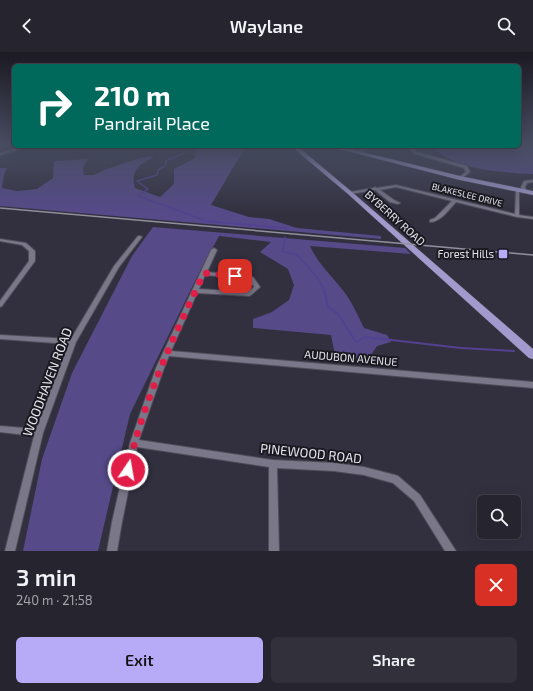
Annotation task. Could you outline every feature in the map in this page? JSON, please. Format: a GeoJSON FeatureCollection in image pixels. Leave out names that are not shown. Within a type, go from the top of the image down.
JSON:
{"type":"FeatureCollection","features":[{"type":"Feature","properties":{"kind":"main road","name":"BYBERRY ROAD"},"geometry":{"type":"LineString","coordinates":[[319,167],[533,355]]}},
{"type":"Feature","properties":{"kind":"main road"},"geometry":{"type":"LineString","coordinates":[[418,167],[460,178],[521,191],[533,192]]}},
{"type":"Feature","properties":{"kind":"street"},"geometry":{"type":"LineString","coordinates":[[460,178],[468,172],[466,167]]}},
{"type":"Feature","properties":{"kind":"street"},"geometry":{"type":"LineString","coordinates":[[517,216],[523,186],[525,182],[533,181]]}},
{"type":"Feature","properties":{"kind":"street","name":"BLAKESLEE DRIVE"},"geometry":{"type":"LineString","coordinates":[[350,193],[396,186],[517,216],[533,218]]}},
{"type":"Feature","properties":{"kind":"street"},"geometry":{"type":"LineString","coordinates":[[375,188],[392,201],[398,203]]}},
{"type":"Feature","properties":{"kind":"street"},"geometry":{"type":"LineString","coordinates":[[432,221],[437,219],[455,201]]}},
{"type":"Feature","properties":{"kind":"street","name":"WOODHAVEN ROAD"},"geometry":{"type":"LineString","coordinates":[[10,551],[39,433],[73,342],[116,266],[140,237]]}},
{"type":"Feature","properties":{"kind":"street"},"geometry":{"type":"LineString","coordinates":[[0,240],[24,244],[32,251],[32,261],[0,305]]}},
{"type":"Feature","properties":{"kind":"street"},"geometry":{"type":"LineString","coordinates":[[112,551],[134,443],[160,368],[214,250]]}},
{"type":"Feature","properties":{"kind":"street"},"geometry":{"type":"LineString","coordinates":[[195,291],[249,294],[257,287],[251,278],[204,273]]}},
{"type":"Feature","properties":{"kind":"street"},"geometry":{"type":"LineString","coordinates":[[0,336],[73,342]]}},
{"type":"Feature","properties":{"kind":"street","name":"AUDUBON AVENUE"},"geometry":{"type":"LineString","coordinates":[[167,353],[533,385]]}},
{"type":"Feature","properties":{"kind":"street"},"geometry":{"type":"LineString","coordinates":[[0,429],[39,433]]}},
{"type":"Feature","properties":{"kind":"street","name":"PINEWOOD ROAD"},"geometry":{"type":"LineString","coordinates":[[134,443],[273,464],[334,468],[364,472],[395,479],[417,498],[451,551]]}},
{"type":"Feature","properties":{"kind":"street"},"geometry":{"type":"LineString","coordinates":[[273,464],[274,551]]}},
{"type":"Feature","properties":{"kind":"shaded area"},"geometry":{"type":"Polygon","coordinates":[[[54,167],[83,167],[84,175],[94,175],[112,167],[139,167],[135,172],[134,177],[135,188],[160,197],[174,184],[174,169],[177,167],[233,167],[211,205],[249,217],[269,219],[297,228],[381,236],[381,239],[0,206],[0,168],[7,168],[4,175],[2,188],[17,191],[37,189],[53,178],[54,167]]]}},
{"type":"Feature","properties":{"kind":"shaded area"},"geometry":{"type":"Polygon","coordinates":[[[473,167],[533,167],[533,174],[493,171],[473,167]]]}},
{"type":"Feature","properties":{"kind":"shaded area"},"geometry":{"type":"Polygon","coordinates":[[[153,227],[405,248],[411,254],[310,246],[321,265],[348,297],[364,328],[387,335],[391,342],[377,346],[367,361],[336,360],[331,335],[253,328],[253,319],[272,312],[289,300],[294,285],[288,269],[260,252],[271,242],[219,236],[198,275],[130,414],[98,551],[23,551],[42,459],[72,373],[132,256],[153,227]]]}},
{"type":"Feature","properties":{"kind":"waterway"},"geometry":{"type":"LineString","coordinates":[[163,167],[158,170],[157,175],[137,181],[148,189],[138,196],[206,221],[286,228],[286,230]]}},
{"type":"Feature","properties":{"kind":"waterway"},"geometry":{"type":"LineString","coordinates":[[285,237],[283,252],[297,254],[317,278],[325,294]]}},
{"type":"Feature","properties":{"kind":"waterway"},"geometry":{"type":"LineString","coordinates":[[325,293],[328,307],[338,314],[356,342],[365,337],[461,348],[514,351]]}},
{"type":"Feature","properties":{"kind":"railway"},"geometry":{"type":"LineString","coordinates":[[0,208],[533,255]]}},
{"type":"Feature","properties":{"kind":"place","name":"Forest Hills"},"geometry":{"type":"Point","coordinates":[503,254]}},
{"type":"Feature","properties":{"kind":"route"},"geometry":{"type":"LineString","coordinates":[[128,470],[134,443],[160,368],[204,273],[235,276]]}}]}
